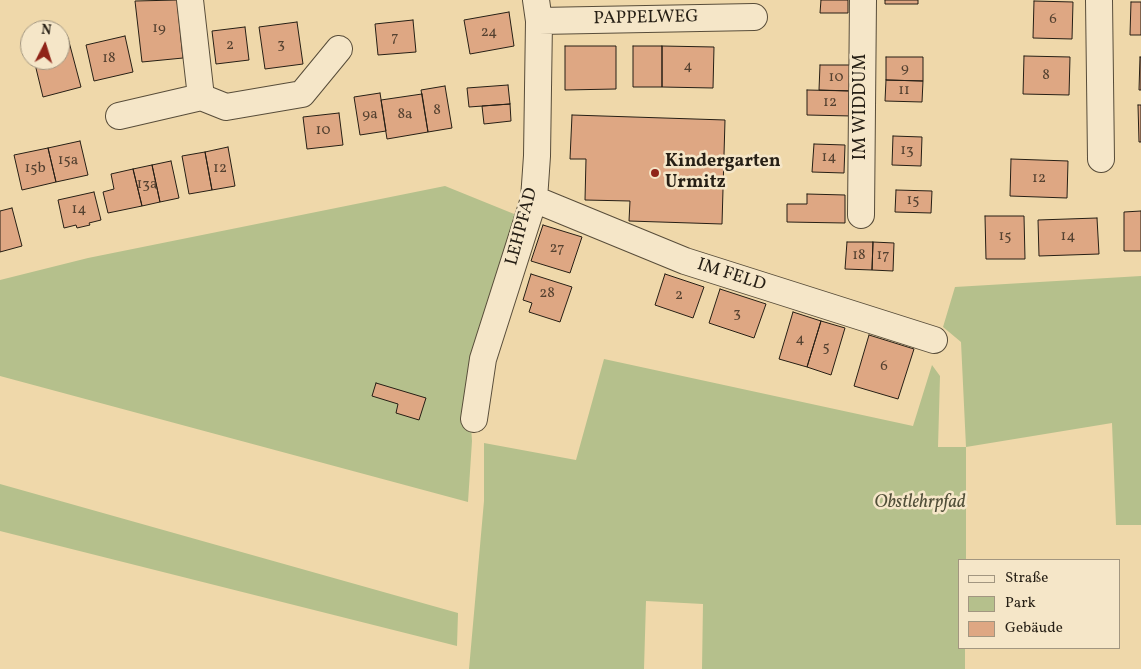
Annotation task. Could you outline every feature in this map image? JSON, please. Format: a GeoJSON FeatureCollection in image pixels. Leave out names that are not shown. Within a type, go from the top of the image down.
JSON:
{"type":"FeatureCollection","features":[{"type":"Feature","properties":{"kind":"street"},"geometry":{"type":"LineString","coordinates":[[190,0],[201,97]]}},
{"type":"Feature","properties":{"kind":"street","name":"IM WIDDUM"},"geometry":{"type":"LineString","coordinates":[[861,215],[863,0]]}},
{"type":"Feature","properties":{"kind":"street"},"geometry":{"type":"LineString","coordinates":[[1100,0],[1101,159]]}},
{"type":"Feature","properties":{"kind":"street","name":"PAPPELWEG"},"geometry":{"type":"LineString","coordinates":[[537,11],[754,17]]}},
{"type":"Feature","properties":{"kind":"street","name":"LEHPFAD"},"geometry":{"type":"LineString","coordinates":[[474,419],[483,360],[534,199],[537,156],[537,11]]}},
{"type":"Feature","properties":{"kind":"street"},"geometry":{"type":"LineString","coordinates":[[119,116],[201,97],[226,106],[302,94],[340,50]]}},
{"type":"Feature","properties":{"kind":"street","name":"IM FELD"},"geometry":{"type":"LineString","coordinates":[[534,199],[685,261],[934,340]]}},
{"type":"Feature","properties":{"kind":"green space"},"geometry":{"type":"Polygon","coordinates":[[[445,186],[524,218],[470,411],[472,441],[468,502],[0,376],[0,280],[88,258],[445,186]]]}},
{"type":"Feature","properties":{"kind":"green space"},"geometry":{"type":"Polygon","coordinates":[[[1141,276],[1141,525],[1116,525],[1112,423],[966,447],[961,342],[943,327],[955,287],[1141,276]]]}},
{"type":"Feature","properties":{"kind":"green space","name":"Obstlehrpfad"},"geometry":{"type":"Polygon","coordinates":[[[604,359],[913,426],[932,365],[940,376],[938,447],[966,447],[966,559],[958,559],[958,649],[965,649],[965,669],[702,669],[703,604],[646,601],[644,669],[469,669],[484,501],[484,443],[576,460],[604,359]]]}},
{"type":"Feature","properties":{"kind":"green space"},"geometry":{"type":"Polygon","coordinates":[[[0,484],[458,613],[457,646],[0,531],[0,484]]]}},
{"type":"Feature","properties":{"kind":"building"},"geometry":{"type":"Polygon","coordinates":[[[177,0],[183,58],[142,62],[135,1],[177,0]]]}},
{"type":"Feature","properties":{"kind":"building"},"geometry":{"type":"Polygon","coordinates":[[[821,0],[848,0],[848,13],[820,13],[821,0]]]}},
{"type":"Feature","properties":{"kind":"building"},"geometry":{"type":"Polygon","coordinates":[[[885,0],[918,0],[918,4],[885,4],[885,0]]]}},
{"type":"Feature","properties":{"kind":"building"},"geometry":{"type":"Polygon","coordinates":[[[1034,1],[1073,2],[1072,39],[1033,38],[1034,1]]]}},
{"type":"Feature","properties":{"kind":"building"},"geometry":{"type":"Polygon","coordinates":[[[1131,2],[1141,2],[1141,35],[1130,35],[1131,2]]]}},
{"type":"Feature","properties":{"kind":"building"},"geometry":{"type":"Polygon","coordinates":[[[509,12],[514,46],[470,54],[464,20],[509,12]]]}},
{"type":"Feature","properties":{"kind":"building"},"geometry":{"type":"Polygon","coordinates":[[[413,20],[416,52],[378,55],[375,24],[413,20]]]}},
{"type":"Feature","properties":{"kind":"building"},"geometry":{"type":"Polygon","coordinates":[[[297,22],[303,64],[265,69],[259,27],[297,22]]]}},
{"type":"Feature","properties":{"kind":"building"},"geometry":{"type":"Polygon","coordinates":[[[245,27],[249,60],[216,64],[212,31],[245,27]]]}},
{"type":"Feature","properties":{"kind":"building"},"geometry":{"type":"Polygon","coordinates":[[[125,36],[133,72],[94,81],[86,45],[125,36]]]}},
{"type":"Feature","properties":{"kind":"building"},"geometry":{"type":"Polygon","coordinates":[[[70,46],[81,87],[43,97],[36,70],[70,70],[70,46]]]}},
{"type":"Feature","properties":{"kind":"building"},"geometry":{"type":"Polygon","coordinates":[[[565,46],[616,46],[616,89],[565,90],[565,46]]]}},
{"type":"Feature","properties":{"kind":"building"},"geometry":{"type":"Polygon","coordinates":[[[633,46],[662,46],[662,87],[633,87],[633,46]]]}},
{"type":"Feature","properties":{"kind":"building"},"geometry":{"type":"Polygon","coordinates":[[[662,46],[714,47],[713,88],[662,87],[662,46]]]}},
{"type":"Feature","properties":{"kind":"building"},"geometry":{"type":"Polygon","coordinates":[[[1024,56],[1070,57],[1069,95],[1023,94],[1024,56]]]}},
{"type":"Feature","properties":{"kind":"building"},"geometry":{"type":"Polygon","coordinates":[[[886,57],[923,57],[923,81],[886,80],[886,57]]]}},
{"type":"Feature","properties":{"kind":"building"},"geometry":{"type":"Polygon","coordinates":[[[1140,57],[1141,90],[1139,90],[1140,57]]]}},
{"type":"Feature","properties":{"kind":"building"},"geometry":{"type":"Polygon","coordinates":[[[820,65],[853,65],[852,91],[819,90],[820,65]]]}},
{"type":"Feature","properties":{"kind":"building"},"geometry":{"type":"Polygon","coordinates":[[[886,80],[923,81],[922,102],[885,101],[886,80]]]}},
{"type":"Feature","properties":{"kind":"building"},"geometry":{"type":"Polygon","coordinates":[[[508,85],[510,104],[469,107],[467,88],[508,85]]]}},
{"type":"Feature","properties":{"kind":"building"},"geometry":{"type":"Polygon","coordinates":[[[445,86],[452,128],[428,132],[421,90],[445,86]]]}},
{"type":"Feature","properties":{"kind":"building"},"geometry":{"type":"Polygon","coordinates":[[[807,90],[852,91],[852,116],[807,115],[807,90]]]}},
{"type":"Feature","properties":{"kind":"building"},"geometry":{"type":"Polygon","coordinates":[[[380,93],[386,131],[360,135],[354,97],[380,93]]]}},
{"type":"Feature","properties":{"kind":"building"},"geometry":{"type":"Polygon","coordinates":[[[422,94],[428,132],[387,139],[381,100],[422,94]]]}},
{"type":"Feature","properties":{"kind":"building"},"geometry":{"type":"Polygon","coordinates":[[[510,104],[511,121],[484,124],[482,106],[510,104]]]}},
{"type":"Feature","properties":{"kind":"building"},"geometry":{"type":"Polygon","coordinates":[[[1138,105],[1141,105],[1141,142],[1139,142],[1138,105]]]}},
{"type":"Feature","properties":{"kind":"building"},"geometry":{"type":"Polygon","coordinates":[[[339,113],[343,145],[307,149],[303,117],[339,113]]]}},
{"type":"Feature","properties":{"kind":"building","name":"Kindergarten Urmitz"},"geometry":{"type":"Polygon","coordinates":[[[572,115],[725,120],[722,224],[629,221],[630,201],[585,200],[586,159],[570,159],[572,115]]]}},
{"type":"Feature","properties":{"kind":"building"},"geometry":{"type":"Polygon","coordinates":[[[893,136],[922,137],[921,166],[892,165],[893,136]]]}},
{"type":"Feature","properties":{"kind":"building"},"geometry":{"type":"Polygon","coordinates":[[[80,141],[88,175],[56,182],[48,148],[80,141]]]}},
{"type":"Feature","properties":{"kind":"building"},"geometry":{"type":"Polygon","coordinates":[[[814,144],[845,145],[844,173],[812,172],[814,144]]]}},
{"type":"Feature","properties":{"kind":"building"},"geometry":{"type":"Polygon","coordinates":[[[228,147],[235,186],[212,190],[205,152],[228,147]]]}},
{"type":"Feature","properties":{"kind":"building"},"geometry":{"type":"Polygon","coordinates":[[[48,148],[56,182],[22,190],[14,155],[48,148]]]}},
{"type":"Feature","properties":{"kind":"building"},"geometry":{"type":"Polygon","coordinates":[[[205,152],[212,190],[189,194],[182,156],[205,152]]]}},
{"type":"Feature","properties":{"kind":"building"},"geometry":{"type":"Polygon","coordinates":[[[1011,159],[1068,161],[1067,198],[1010,196],[1011,159]]]}},
{"type":"Feature","properties":{"kind":"building"},"geometry":{"type":"Polygon","coordinates":[[[171,161],[179,198],[160,202],[152,165],[171,161]]]}},
{"type":"Feature","properties":{"kind":"building"},"geometry":{"type":"Polygon","coordinates":[[[152,165],[160,202],[142,206],[133,169],[152,165]]]}},
{"type":"Feature","properties":{"kind":"building"},"geometry":{"type":"Polygon","coordinates":[[[133,169],[142,206],[108,213],[103,192],[114,189],[111,174],[133,169]]]}},
{"type":"Feature","properties":{"kind":"building"},"geometry":{"type":"Polygon","coordinates":[[[896,190],[932,191],[931,213],[895,212],[896,190]]]}},
{"type":"Feature","properties":{"kind":"building"},"geometry":{"type":"Polygon","coordinates":[[[94,192],[101,220],[77,228],[76,225],[64,228],[58,200],[94,192]]]}},
{"type":"Feature","properties":{"kind":"building"},"geometry":{"type":"Polygon","coordinates":[[[807,194],[845,195],[845,223],[787,222],[787,204],[807,204],[807,194]]]}},
{"type":"Feature","properties":{"kind":"building"},"geometry":{"type":"Polygon","coordinates":[[[12,208],[22,246],[0,252],[0,211],[12,208]]]}},
{"type":"Feature","properties":{"kind":"building"},"geometry":{"type":"Polygon","coordinates":[[[1141,211],[1141,251],[1124,251],[1124,212],[1141,211]]]}},
{"type":"Feature","properties":{"kind":"building"},"geometry":{"type":"Polygon","coordinates":[[[985,216],[1024,216],[1025,259],[986,259],[985,216]]]}},
{"type":"Feature","properties":{"kind":"building"},"geometry":{"type":"Polygon","coordinates":[[[1097,218],[1099,254],[1039,256],[1038,220],[1097,218]]]}},
{"type":"Feature","properties":{"kind":"building"},"geometry":{"type":"Polygon","coordinates":[[[543,225],[582,237],[570,273],[531,261],[543,225]]]}},
{"type":"Feature","properties":{"kind":"building"},"geometry":{"type":"Polygon","coordinates":[[[847,242],[873,242],[872,270],[845,269],[847,242]]]}},
{"type":"Feature","properties":{"kind":"building"},"geometry":{"type":"Polygon","coordinates":[[[873,242],[894,243],[893,271],[872,270],[873,242]]]}},
{"type":"Feature","properties":{"kind":"building"},"geometry":{"type":"Polygon","coordinates":[[[531,274],[572,287],[560,322],[529,312],[532,303],[523,300],[531,274]]]}},
{"type":"Feature","properties":{"kind":"building"},"geometry":{"type":"Polygon","coordinates":[[[665,274],[704,287],[693,318],[655,305],[665,274]]]}},
{"type":"Feature","properties":{"kind":"building"},"geometry":{"type":"Polygon","coordinates":[[[720,289],[766,304],[754,338],[709,323],[720,289]]]}},
{"type":"Feature","properties":{"kind":"building"},"geometry":{"type":"Polygon","coordinates":[[[793,312],[821,321],[807,367],[779,359],[793,312]]]}},
{"type":"Feature","properties":{"kind":"building"},"geometry":{"type":"Polygon","coordinates":[[[821,321],[845,328],[831,375],[807,367],[821,321]]]}},
{"type":"Feature","properties":{"kind":"building"},"geometry":{"type":"Polygon","coordinates":[[[869,335],[914,349],[898,399],[854,386],[869,335]]]}},
{"type":"Feature","properties":{"kind":"building"},"geometry":{"type":"Polygon","coordinates":[[[376,383],[426,398],[419,420],[396,413],[398,404],[372,396],[376,383]]]}},
{"type":"Feature","properties":{"kind":"place","name":"Kindergarten Urmitz"},"geometry":{"type":"Point","coordinates":[655,173]}}]}
